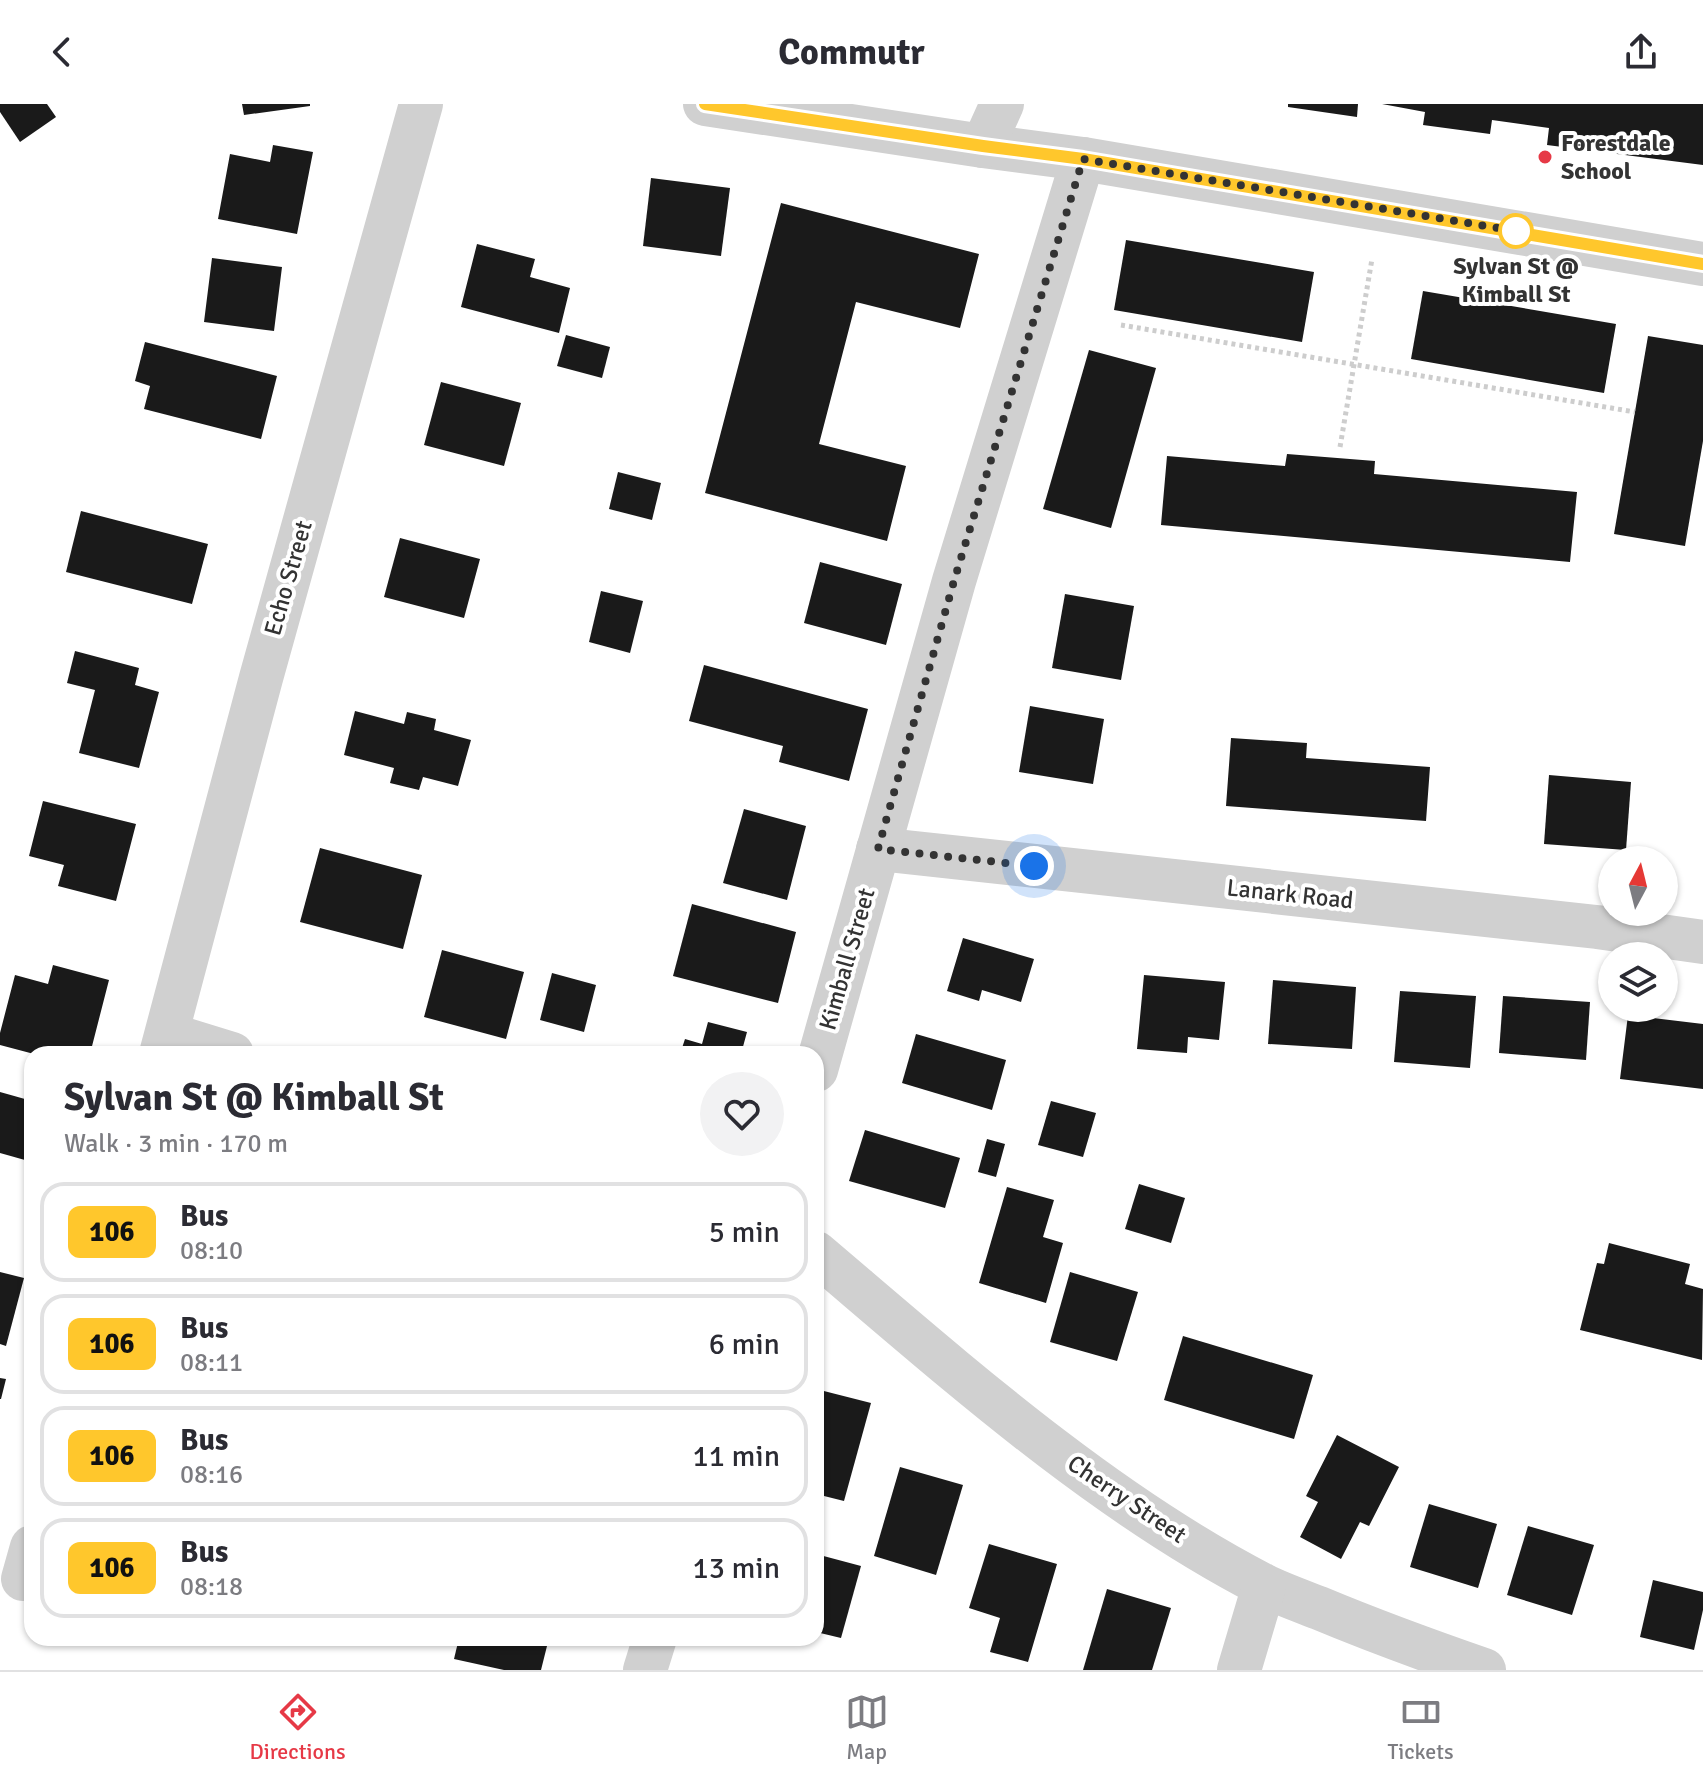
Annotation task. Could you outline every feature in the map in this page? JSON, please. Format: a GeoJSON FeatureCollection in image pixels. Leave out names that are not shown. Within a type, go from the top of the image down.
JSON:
{"type":"FeatureCollection","features":[{"type":"Feature","properties":{"kind":"street","name":"Echo Street"},"geometry":{"type":"LineString","coordinates":[[164,1044],[261,678],[421,104]]}},
{"type":"Feature","properties":{"kind":"street"},"geometry":{"type":"LineString","coordinates":[[705,104],[1083,159],[1703,264]]}},
{"type":"Feature","properties":{"kind":"street"},"geometry":{"type":"LineString","coordinates":[[983,146],[1002,104]]}},
{"type":"Feature","properties":{"kind":"street","name":"Kimball Street"},"geometry":{"type":"LineString","coordinates":[[823,1046],[954,581],[1083,159]]}},
{"type":"Feature","properties":{"kind":"street","name":"Lanark Road"},"geometry":{"type":"LineString","coordinates":[[878,849],[1597,927],[1703,942]]}},
{"type":"Feature","properties":{"kind":"street","name":"Cherry Street"},"geometry":{"type":"LineString","coordinates":[[824,1260],[993,1403],[1101,1485],[1264,1586],[1383,1635],[1484,1670]]}},
{"type":"Feature","properties":{"kind":"street"},"geometry":{"type":"LineString","coordinates":[[1239,1670],[1264,1586]]}},
{"type":"Feature","properties":{"kind":"street"},"geometry":{"type":"LineString","coordinates":[[645,1670],[652,1646]]}},
{"type":"Feature","properties":{"kind":"path"},"geometry":{"type":"LineString","coordinates":[[1340,447],[1381,209]]}},
{"type":"Feature","properties":{"kind":"path"},"geometry":{"type":"LineString","coordinates":[[1121,325],[1635,412]]}},
{"type":"Feature","properties":{"kind":"building"},"geometry":{"type":"Polygon","coordinates":[[[0,104],[47,104],[56,117],[20,142],[0,112],[0,104]]]}},
{"type":"Feature","properties":{"kind":"building"},"geometry":{"type":"Polygon","coordinates":[[[242,104],[310,104],[310,106],[244,115],[242,104]]]}},
{"type":"Feature","properties":{"kind":"building"},"geometry":{"type":"Polygon","coordinates":[[[1288,104],[1358,104],[1357,117],[1288,107],[1288,104]]]}},
{"type":"Feature","properties":{"kind":"building"},"geometry":{"type":"Polygon","coordinates":[[[1382,104],[1703,104],[1703,165],[1547,145],[1549,128],[1492,120],[1490,134],[1423,125],[1425,112],[1382,104]]]}},
{"type":"Feature","properties":{"kind":"building"},"geometry":{"type":"Polygon","coordinates":[[[273,145],[313,152],[297,234],[218,219],[230,154],[270,162],[273,145]]]}},
{"type":"Feature","properties":{"kind":"building"},"geometry":{"type":"Polygon","coordinates":[[[651,178],[730,188],[721,256],[643,246],[651,178]]]}},
{"type":"Feature","properties":{"kind":"building"},"geometry":{"type":"Polygon","coordinates":[[[781,203],[979,254],[960,328],[856,302],[819,444],[906,466],[887,541],[705,493],[781,203]]]}},
{"type":"Feature","properties":{"kind":"building"},"geometry":{"type":"Polygon","coordinates":[[[1126,240],[1314,272],[1302,342],[1114,310],[1126,240]]]}},
{"type":"Feature","properties":{"kind":"building"},"geometry":{"type":"Polygon","coordinates":[[[477,244],[535,259],[530,277],[570,288],[559,333],[461,307],[477,244]]]}},
{"type":"Feature","properties":{"kind":"building"},"geometry":{"type":"Polygon","coordinates":[[[212,258],[282,267],[274,331],[204,322],[212,258]]]}},
{"type":"Feature","properties":{"kind":"building"},"geometry":{"type":"Polygon","coordinates":[[[1423,291],[1616,324],[1604,393],[1411,359],[1423,291]]]}},
{"type":"Feature","properties":{"kind":"building"},"geometry":{"type":"Polygon","coordinates":[[[566,335],[610,347],[602,378],[557,366],[566,335]]]}},
{"type":"Feature","properties":{"kind":"building"},"geometry":{"type":"Polygon","coordinates":[[[1648,336],[1703,345],[1703,441],[1685,546],[1614,534],[1648,336]]]}},
{"type":"Feature","properties":{"kind":"building"},"geometry":{"type":"Polygon","coordinates":[[[145,342],[277,376],[261,439],[144,409],[150,386],[135,381],[145,342]]]}},
{"type":"Feature","properties":{"kind":"building"},"geometry":{"type":"Polygon","coordinates":[[[1089,350],[1156,368],[1111,528],[1043,509],[1089,350]]]}},
{"type":"Feature","properties":{"kind":"building"},"geometry":{"type":"Polygon","coordinates":[[[441,382],[521,403],[504,466],[424,445],[441,382]]]}},
{"type":"Feature","properties":{"kind":"building"},"geometry":{"type":"Polygon","coordinates":[[[1287,454],[1375,461],[1374,474],[1577,492],[1570,562],[1161,525],[1167,456],[1285,466],[1287,454]]]}},
{"type":"Feature","properties":{"kind":"building"},"geometry":{"type":"Polygon","coordinates":[[[618,472],[661,483],[652,520],[609,509],[618,472]]]}},
{"type":"Feature","properties":{"kind":"building"},"geometry":{"type":"Polygon","coordinates":[[[81,511],[208,544],[192,604],[66,572],[81,511]]]}},
{"type":"Feature","properties":{"kind":"building"},"geometry":{"type":"Polygon","coordinates":[[[400,538],[480,559],[464,618],[384,597],[400,538]]]}},
{"type":"Feature","properties":{"kind":"building"},"geometry":{"type":"Polygon","coordinates":[[[820,562],[902,584],[886,645],[804,623],[820,562]]]}},
{"type":"Feature","properties":{"kind":"building"},"geometry":{"type":"Polygon","coordinates":[[[601,591],[643,601],[630,653],[589,642],[601,591]]]}},
{"type":"Feature","properties":{"kind":"building"},"geometry":{"type":"Polygon","coordinates":[[[1065,594],[1134,606],[1121,680],[1052,668],[1065,594]]]}},
{"type":"Feature","properties":{"kind":"building"},"geometry":{"type":"Polygon","coordinates":[[[75,651],[139,668],[135,685],[159,692],[139,768],[79,753],[95,690],[67,683],[75,651]]]}},
{"type":"Feature","properties":{"kind":"building"},"geometry":{"type":"Polygon","coordinates":[[[704,665],[868,709],[849,781],[779,762],[783,746],[689,721],[704,665]]]}},
{"type":"Feature","properties":{"kind":"building"},"geometry":{"type":"Polygon","coordinates":[[[1030,706],[1104,719],[1093,784],[1019,772],[1030,706]]]}},
{"type":"Feature","properties":{"kind":"building"},"geometry":{"type":"Polygon","coordinates":[[[355,711],[404,724],[407,712],[436,719],[434,730],[471,740],[458,786],[423,777],[419,790],[390,783],[394,768],[344,755],[355,711]]]}},
{"type":"Feature","properties":{"kind":"building"},"geometry":{"type":"Polygon","coordinates":[[[1231,738],[1307,743],[1306,758],[1430,767],[1426,821],[1226,806],[1231,738]]]}},
{"type":"Feature","properties":{"kind":"building"},"geometry":{"type":"Polygon","coordinates":[[[1549,775],[1631,782],[1626,846],[1598,848],[1544,844],[1549,775]]]}},
{"type":"Feature","properties":{"kind":"building"},"geometry":{"type":"Polygon","coordinates":[[[43,801],[136,824],[116,901],[58,886],[64,865],[29,856],[43,801]]]}},
{"type":"Feature","properties":{"kind":"building"},"geometry":{"type":"Polygon","coordinates":[[[744,809],[806,826],[787,900],[723,883],[744,809]]]}},
{"type":"Feature","properties":{"kind":"building"},"geometry":{"type":"Polygon","coordinates":[[[320,848],[422,875],[403,949],[300,922],[320,848]]]}},
{"type":"Feature","properties":{"kind":"building"},"geometry":{"type":"Polygon","coordinates":[[[692,904],[796,932],[778,1003],[673,976],[692,904]]]}},
{"type":"Feature","properties":{"kind":"building"},"geometry":{"type":"Polygon","coordinates":[[[963,938],[1034,959],[1021,1002],[982,990],[979,1001],[947,991],[963,938]]]}},
{"type":"Feature","properties":{"kind":"building"},"geometry":{"type":"Polygon","coordinates":[[[442,950],[524,972],[506,1039],[424,1017],[442,950]]]}},
{"type":"Feature","properties":{"kind":"building"},"geometry":{"type":"Polygon","coordinates":[[[53,965],[109,980],[92,1046],[24,1046],[24,1051],[0,1045],[0,1033],[15,975],[48,984],[53,965]]]}},
{"type":"Feature","properties":{"kind":"building"},"geometry":{"type":"Polygon","coordinates":[[[552,973],[596,985],[584,1032],[540,1020],[552,973]]]}},
{"type":"Feature","properties":{"kind":"building"},"geometry":{"type":"Polygon","coordinates":[[[1144,975],[1225,982],[1219,1040],[1188,1037],[1187,1053],[1137,1049],[1144,975]]]}},
{"type":"Feature","properties":{"kind":"building"},"geometry":{"type":"Polygon","coordinates":[[[1273,980],[1356,987],[1352,1049],[1268,1044],[1273,980]]]}},
{"type":"Feature","properties":{"kind":"building"},"geometry":{"type":"Polygon","coordinates":[[[1400,991],[1476,996],[1470,1068],[1394,1062],[1400,991]]]}},
{"type":"Feature","properties":{"kind":"building"},"geometry":{"type":"Polygon","coordinates":[[[1503,996],[1590,1002],[1586,1060],[1499,1053],[1503,996]]]}},
{"type":"Feature","properties":{"kind":"building"},"geometry":{"type":"Polygon","coordinates":[[[708,1022],[747,1032],[743,1046],[683,1046],[685,1039],[702,1044],[708,1022]]]}},
{"type":"Feature","properties":{"kind":"building"},"geometry":{"type":"Polygon","coordinates":[[[1627,1022],[1703,1024],[1703,1089],[1620,1079],[1627,1022]]]}},
{"type":"Feature","properties":{"kind":"building"},"geometry":{"type":"Polygon","coordinates":[[[916,1034],[1006,1060],[992,1110],[902,1083],[916,1034]]]}},
{"type":"Feature","properties":{"kind":"building"},"geometry":{"type":"Polygon","coordinates":[[[0,1092],[24,1099],[24,1160],[0,1153],[0,1092]]]}},
{"type":"Feature","properties":{"kind":"building"},"geometry":{"type":"Polygon","coordinates":[[[1051,1101],[1096,1113],[1083,1157],[1038,1145],[1051,1101]]]}},
{"type":"Feature","properties":{"kind":"building"},"geometry":{"type":"Polygon","coordinates":[[[865,1130],[960,1158],[945,1208],[849,1181],[865,1130]]]}},
{"type":"Feature","properties":{"kind":"building"},"geometry":{"type":"Polygon","coordinates":[[[987,1139],[1005,1144],[996,1177],[978,1172],[987,1139]]]}},
{"type":"Feature","properties":{"kind":"building"},"geometry":{"type":"Polygon","coordinates":[[[1139,1184],[1185,1198],[1171,1243],[1125,1229],[1139,1184]]]}},
{"type":"Feature","properties":{"kind":"building"},"geometry":{"type":"Polygon","coordinates":[[[1007,1187],[1054,1200],[1043,1237],[1063,1243],[1046,1303],[979,1283],[1007,1187]]]}},
{"type":"Feature","properties":{"kind":"building"},"geometry":{"type":"Polygon","coordinates":[[[1609,1243],[1690,1264],[1685,1284],[1703,1289],[1702,1360],[1580,1330],[1597,1263],[1604,1264],[1609,1243]]]}},
{"type":"Feature","properties":{"kind":"building"},"geometry":{"type":"Polygon","coordinates":[[[0,1272],[24,1278],[6,1346],[0,1344],[0,1272]]]}},
{"type":"Feature","properties":{"kind":"building"},"geometry":{"type":"Polygon","coordinates":[[[1070,1272],[1138,1292],[1117,1361],[1050,1342],[1070,1272]]]}},
{"type":"Feature","properties":{"kind":"building"},"geometry":{"type":"Polygon","coordinates":[[[1183,1336],[1313,1375],[1294,1439],[1164,1400],[1183,1336]]]}},
{"type":"Feature","properties":{"kind":"building"},"geometry":{"type":"Polygon","coordinates":[[[0,1378],[6,1379],[1,1399],[0,1399],[0,1378]]]}},
{"type":"Feature","properties":{"kind":"building"},"geometry":{"type":"Polygon","coordinates":[[[824,1391],[871,1403],[844,1501],[824,1496],[824,1391]]]}},
{"type":"Feature","properties":{"kind":"building"},"geometry":{"type":"Polygon","coordinates":[[[1337,1435],[1399,1467],[1369,1526],[1360,1522],[1341,1559],[1300,1537],[1318,1502],[1306,1496],[1337,1435]]]}},
{"type":"Feature","properties":{"kind":"building"},"geometry":{"type":"Polygon","coordinates":[[[900,1467],[963,1485],[936,1575],[874,1556],[900,1467]]]}},
{"type":"Feature","properties":{"kind":"building"},"geometry":{"type":"Polygon","coordinates":[[[1429,1504],[1497,1524],[1478,1588],[1410,1567],[1429,1504]]]}},
{"type":"Feature","properties":{"kind":"building"},"geometry":{"type":"Polygon","coordinates":[[[1528,1526],[1594,1545],[1572,1615],[1507,1595],[1528,1526]]]}},
{"type":"Feature","properties":{"kind":"building"},"geometry":{"type":"Polygon","coordinates":[[[989,1544],[1057,1564],[1028,1662],[990,1652],[1000,1618],[969,1608],[989,1544]]]}},
{"type":"Feature","properties":{"kind":"building"},"geometry":{"type":"Polygon","coordinates":[[[824,1556],[861,1566],[841,1638],[824,1634],[824,1556]]]}},
{"type":"Feature","properties":{"kind":"building"},"geometry":{"type":"Polygon","coordinates":[[[1653,1580],[1703,1592],[1703,1610],[1694,1650],[1640,1637],[1653,1580]]]}},
{"type":"Feature","properties":{"kind":"building"},"geometry":{"type":"Polygon","coordinates":[[[1107,1589],[1171,1608],[1152,1670],[1083,1670],[1107,1589]]]}},
{"type":"Feature","properties":{"kind":"building"},"geometry":{"type":"Polygon","coordinates":[[[457,1646],[547,1646],[541,1670],[504,1670],[454,1659],[457,1646]]]}},
{"type":"Feature","properties":{"kind":"bus line","name":"106"},"geometry":{"type":"LineString","coordinates":[[705,104],[1083,159],[1703,264]]}},
{"type":"Feature","properties":{"kind":"place","name":"Forestdale School"},"geometry":{"type":"Point","coordinates":[1545,157]}},
{"type":"Feature","properties":{"kind":"place","name":"Sylvan St @ Kimball St"},"geometry":{"type":"Point","coordinates":[1516,231]}},
{"type":"Feature","properties":{"kind":"route"},"geometry":{"type":"LineString","coordinates":[[1034,866],[878,849],[954,581],[1083,159],[1516,231]]}}]}
